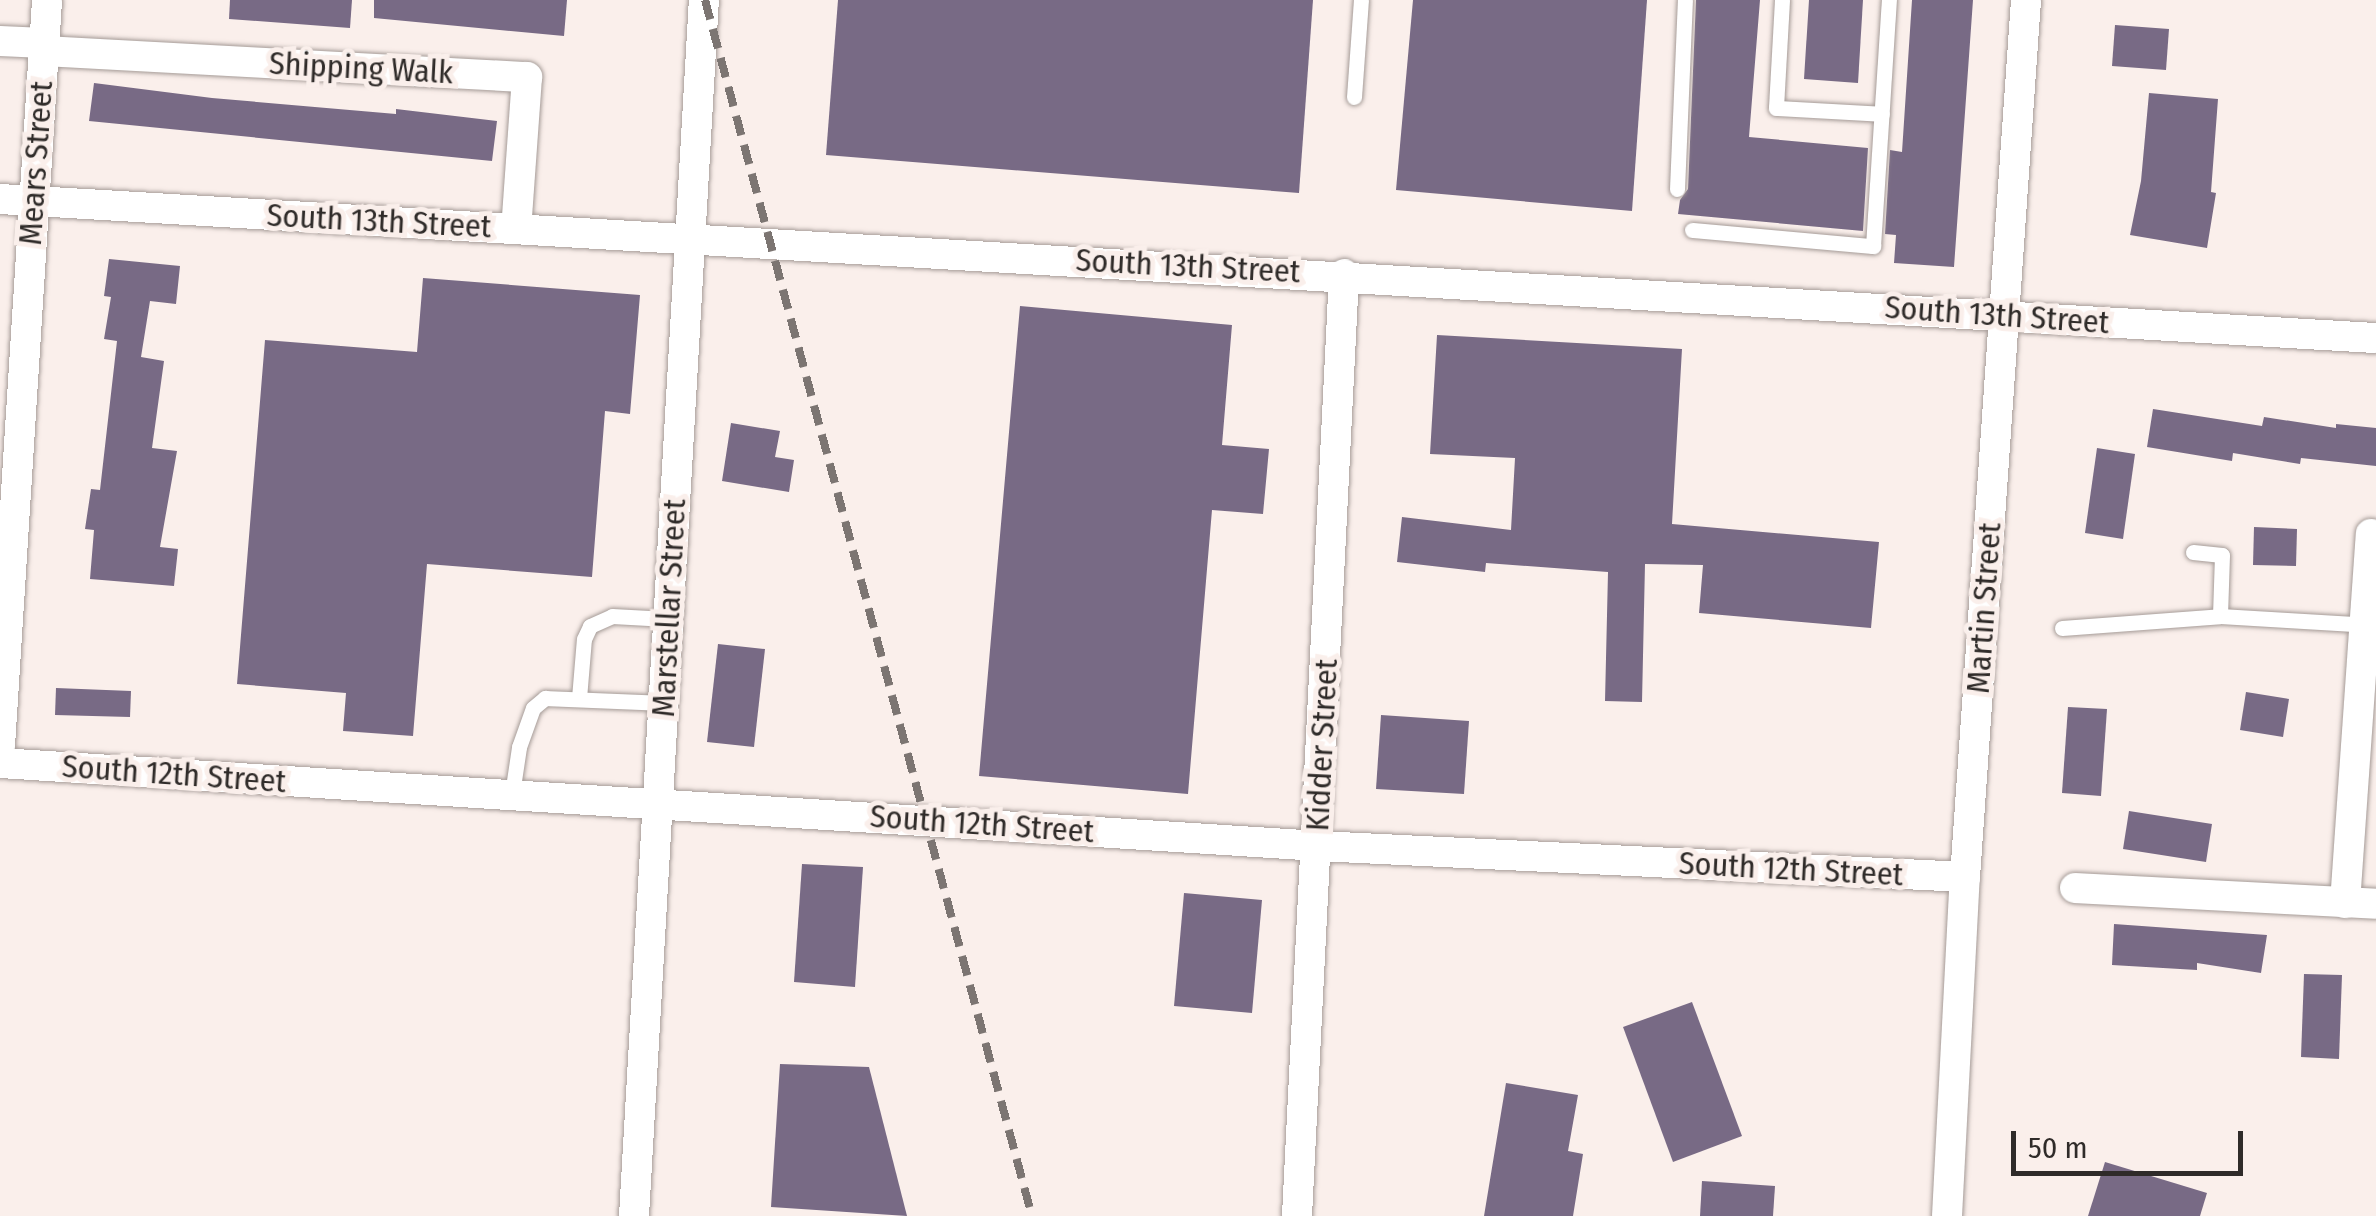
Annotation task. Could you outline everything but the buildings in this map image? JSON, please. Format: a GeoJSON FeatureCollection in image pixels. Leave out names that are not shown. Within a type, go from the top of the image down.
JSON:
{"type":"FeatureCollection","features":[{"type":"Feature","properties":{"kind":"street","name":"Mears Street"},"geometry":{"type":"LineString","coordinates":[[0,746],[47,0]]}},
{"type":"Feature","properties":{"kind":"street","name":"Marstellar Street"},"geometry":{"type":"LineString","coordinates":[[634,1216],[704,0]]}},
{"type":"Feature","properties":{"kind":"street","name":"Martin Street"},"geometry":{"type":"LineString","coordinates":[[1947,1216],[1965,877],[2026,0]]}},
{"type":"Feature","properties":{"kind":"street","name":"Shipping Walk"},"geometry":{"type":"LineString","coordinates":[[0,41],[527,77],[516,229]]}},
{"type":"Feature","properties":{"kind":"street","name":"South 13th Street"},"geometry":{"type":"LineString","coordinates":[[0,198],[1344,274],[2376,338]]}},
{"type":"Feature","properties":{"kind":"street","name":"Kidder Street"},"geometry":{"type":"LineString","coordinates":[[1296,1216],[1318,846],[1344,274]]}},
{"type":"Feature","properties":{"kind":"street"},"geometry":{"type":"LineString","coordinates":[[2345,903],[2370,624],[2370,534]]}},
{"type":"Feature","properties":{"kind":"street","name":"South 12th Street"},"geometry":{"type":"LineString","coordinates":[[0,763],[1318,846],[1965,877]]}},
{"type":"Feature","properties":{"kind":"street"},"geometry":{"type":"LineString","coordinates":[[2075,888],[2376,904]]}},
{"type":"Feature","properties":{"kind":"lane"},"geometry":{"type":"LineString","coordinates":[[1354,97],[1361,0]]}},
{"type":"Feature","properties":{"kind":"lane"},"geometry":{"type":"LineString","coordinates":[[1676,189],[1685,0]]}},
{"type":"Feature","properties":{"kind":"lane"},"geometry":{"type":"LineString","coordinates":[[1782,0],[1776,108],[1882,114]]}},
{"type":"Feature","properties":{"kind":"lane"},"geometry":{"type":"LineString","coordinates":[[1692,230],[1873,246],[1889,0]]}},
{"type":"Feature","properties":{"kind":"lane"},"geometry":{"type":"LineString","coordinates":[[2193,552],[2222,555],[2220,616]]}},
{"type":"Feature","properties":{"kind":"lane"},"geometry":{"type":"LineString","coordinates":[[580,698],[584,639],[590,626],[612,616],[667,618]]}},
{"type":"Feature","properties":{"kind":"lane"},"geometry":{"type":"LineString","coordinates":[[2062,628],[2220,616],[2370,624]]}},
{"type":"Feature","properties":{"kind":"lane"},"geometry":{"type":"LineString","coordinates":[[512,794],[519,747],[533,708],[546,698],[664,703]]}},
{"type":"Feature","properties":{"kind":"railway"},"geometry":{"type":"LineString","coordinates":[[705,0],[1032,1216]]}}]}
